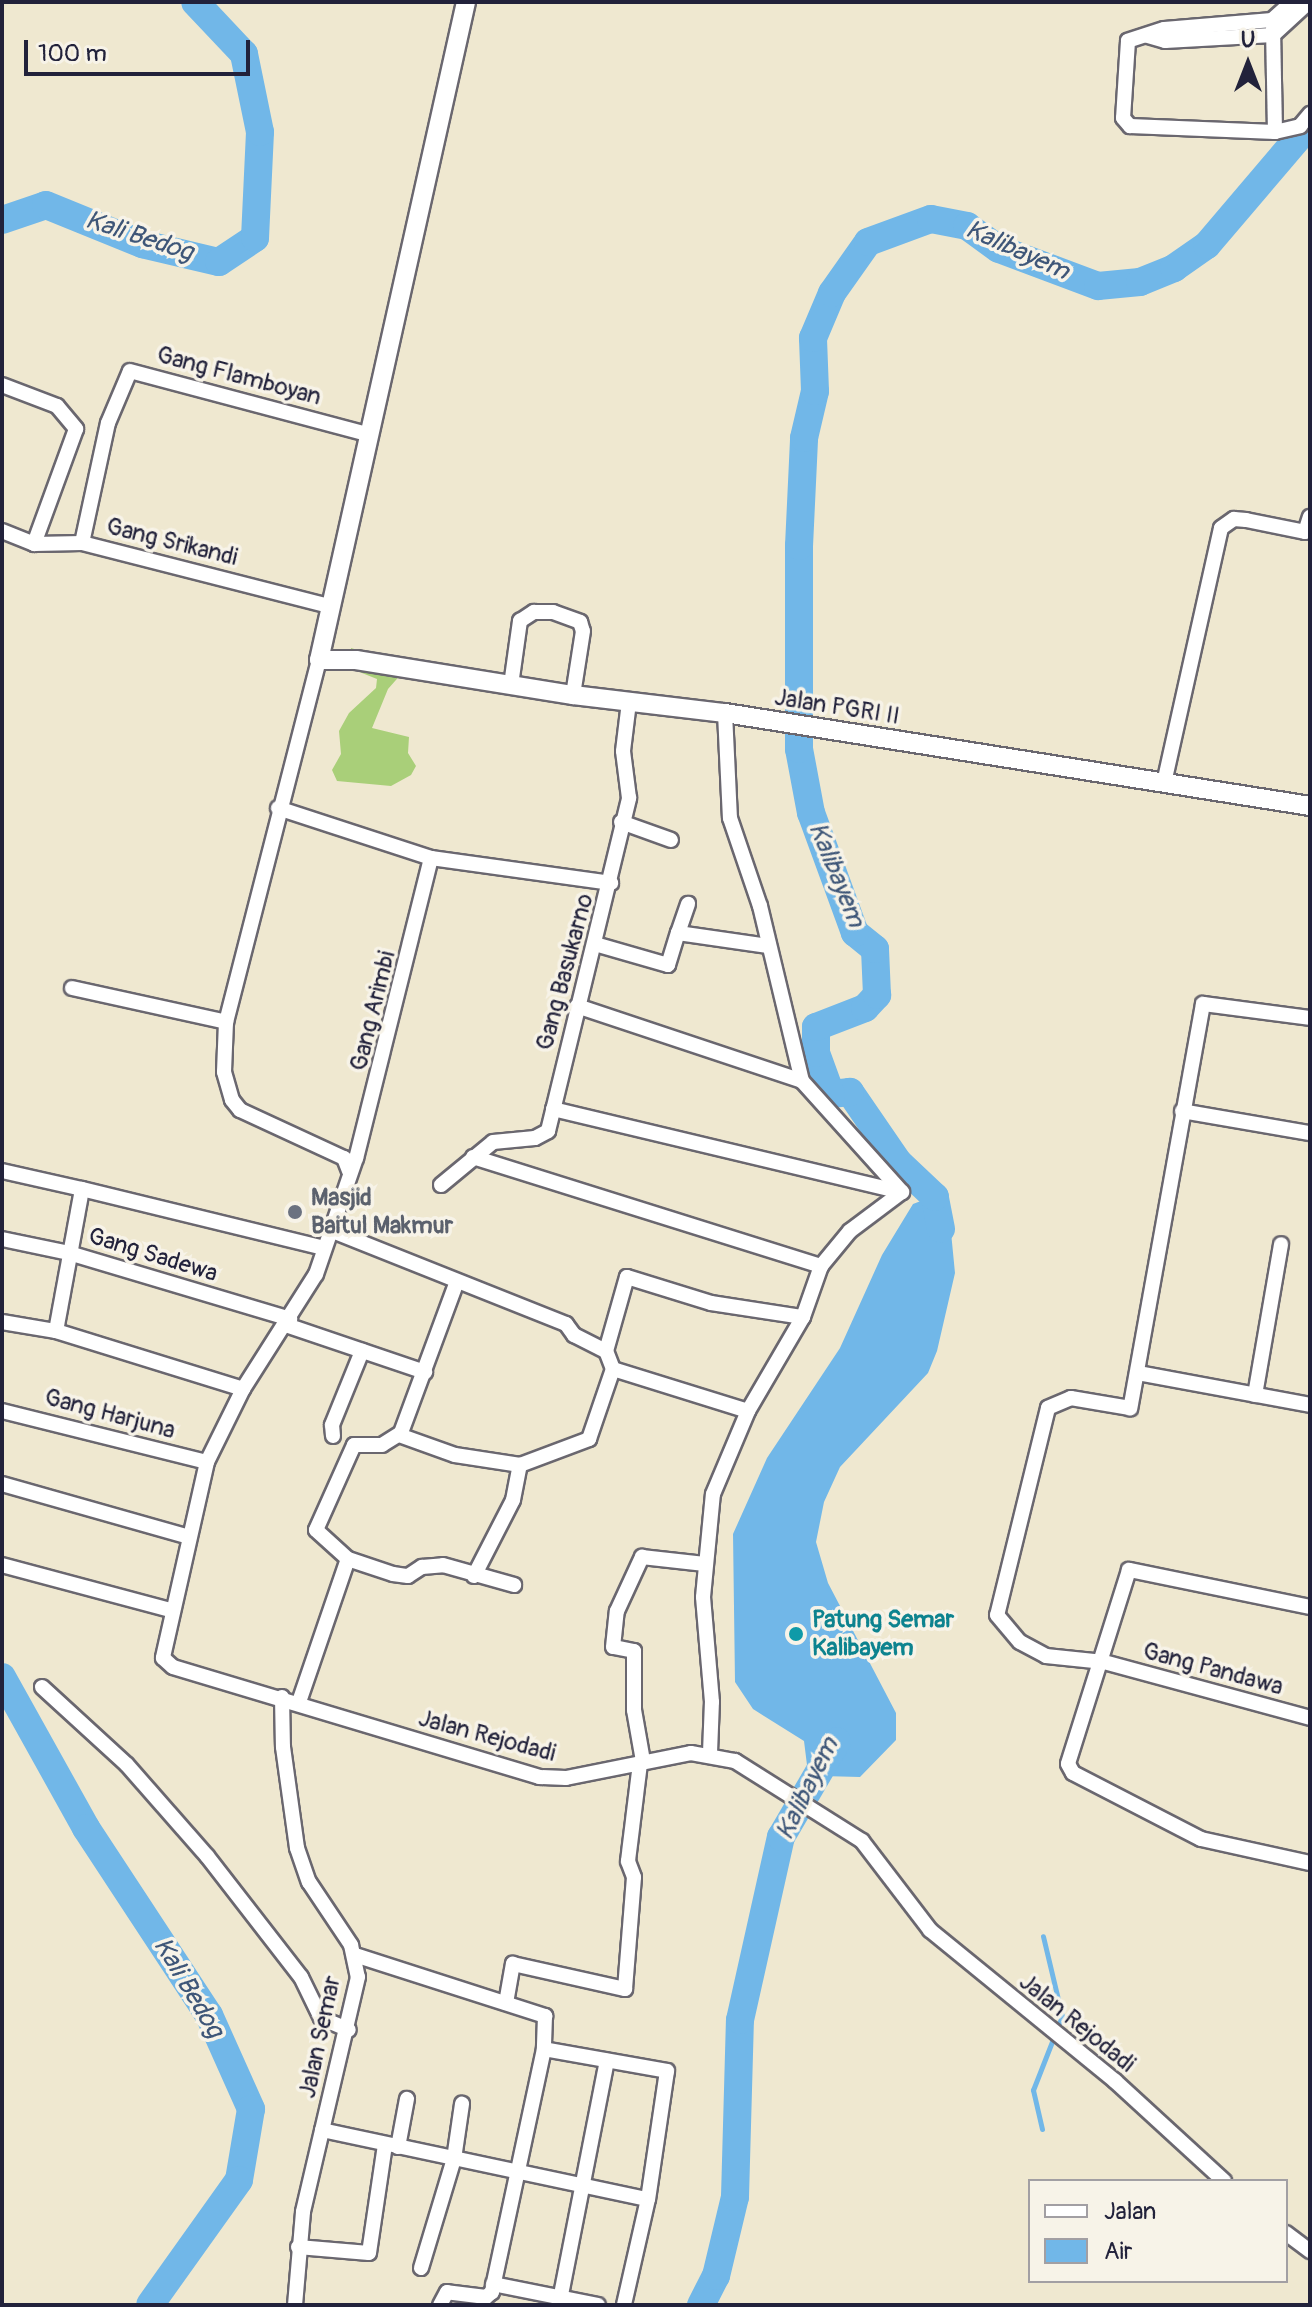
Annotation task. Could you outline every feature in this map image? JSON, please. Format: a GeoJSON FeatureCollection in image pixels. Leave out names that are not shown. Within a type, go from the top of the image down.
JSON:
{"type":"FeatureCollection","features":[{"type":"Feature","properties":{"kind":"street"},"geometry":{"type":"LineString","coordinates":[[349,1171],[344,1158],[240,1110],[232,1100],[224,1072],[226,1022],[278,808],[327,636],[330,606],[466,2]]}},
{"type":"Feature","properties":{"kind":"street"},"geometry":{"type":"LineString","coordinates":[[1292,2],[1272,20],[1164,29],[1124,46],[1127,124],[1275,132],[1300,126],[1310,114]]}},
{"type":"Feature","properties":{"kind":"street"},"geometry":{"type":"LineString","coordinates":[[1148,36],[1165,41],[1273,35],[1309,2]]}},
{"type":"Feature","properties":{"kind":"street"},"geometry":{"type":"LineString","coordinates":[[1272,20],[1275,132]]}},
{"type":"Feature","properties":{"kind":"street","name":"Gang Flamboyan"},"geometry":{"type":"LineString","coordinates":[[82,543],[108,423],[130,371],[370,435]]}},
{"type":"Feature","properties":{"kind":"street"},"geometry":{"type":"LineString","coordinates":[[2,385],[57,406],[76,429],[34,544]]}},
{"type":"Feature","properties":{"kind":"street"},"geometry":{"type":"LineString","coordinates":[[1164,783],[1221,528],[1234,519],[1305,532],[1310,517]]}},
{"type":"Feature","properties":{"kind":"street","name":"Gang Srikandi"},"geometry":{"type":"LineString","coordinates":[[2,531],[34,544],[82,543],[330,606]]}},
{"type":"Feature","properties":{"kind":"street"},"geometry":{"type":"LineString","coordinates":[[511,685],[520,621],[534,612],[553,612],[580,622],[583,631],[573,695]]}},
{"type":"Feature","properties":{"kind":"street"},"geometry":{"type":"LineString","coordinates":[[327,636],[356,660]]}},
{"type":"Feature","properties":{"kind":"street","name":"Jalan PGRI II"},"geometry":{"type":"LineString","coordinates":[[319,660],[356,660],[573,695],[725,713],[1310,806]]}},
{"type":"Feature","properties":{"kind":"street","name":"Gang Basukarno"},"geometry":{"type":"LineString","coordinates":[[441,1185],[493,1142],[544,1136],[611,883],[621,822],[629,798],[623,751],[629,702]]}},
{"type":"Feature","properties":{"kind":"street"},"geometry":{"type":"LineString","coordinates":[[725,713],[730,818],[768,946],[802,1081],[902,1192]]}},
{"type":"Feature","properties":{"kind":"street"},"geometry":{"type":"LineString","coordinates":[[278,808],[431,858],[611,883]]}},
{"type":"Feature","properties":{"kind":"street"},"geometry":{"type":"LineString","coordinates":[[621,822],[671,840]]}},
{"type":"Feature","properties":{"kind":"street","name":"Gang Arimbi"},"geometry":{"type":"LineString","coordinates":[[349,1171],[396,1015],[431,858]]}},
{"type":"Feature","properties":{"kind":"street"},"geometry":{"type":"LineString","coordinates":[[595,944],[668,965],[688,904]]}},
{"type":"Feature","properties":{"kind":"street"},"geometry":{"type":"LineString","coordinates":[[678,933],[768,946]]}},
{"type":"Feature","properties":{"kind":"street"},"geometry":{"type":"LineString","coordinates":[[72,988],[226,1022]]}},
{"type":"Feature","properties":{"kind":"street"},"geometry":{"type":"LineString","coordinates":[[1310,1018],[1203,1004],[1138,1373],[1310,1405]]}},
{"type":"Feature","properties":{"kind":"street"},"geometry":{"type":"LineString","coordinates":[[577,1006],[802,1081]]}},
{"type":"Feature","properties":{"kind":"street"},"geometry":{"type":"LineString","coordinates":[[553,1109],[902,1192]]}},
{"type":"Feature","properties":{"kind":"street"},"geometry":{"type":"LineString","coordinates":[[1182,1111],[1310,1133]]}},
{"type":"Feature","properties":{"kind":"street"},"geometry":{"type":"LineString","coordinates":[[473,1157],[821,1266]]}},
{"type":"Feature","properties":{"kind":"street"},"geometry":{"type":"LineString","coordinates":[[2,1171],[324,1248]]}},
{"type":"Feature","properties":{"kind":"street","name":"Jalan Rejodadi"},"geometry":{"type":"LineString","coordinates":[[349,1171],[324,1248],[288,1322],[243,1389],[207,1462],[186,1536],[170,1610],[162,1650],[166,1663],[539,1777],[566,1778],[641,1762],[710,1753],[789,1794],[862,1841],[930,1930],[1046,2025],[1222,2179]]}},
{"type":"Feature","properties":{"kind":"street"},"geometry":{"type":"LineString","coordinates":[[56,1331],[82,1189]]}},
{"type":"Feature","properties":{"kind":"street"},"geometry":{"type":"LineString","coordinates":[[710,1753],[705,1564],[713,1494],[748,1411],[803,1317],[821,1266],[850,1231],[902,1192]]}},
{"type":"Feature","properties":{"kind":"street"},"geometry":{"type":"LineString","coordinates":[[330,1230],[456,1284],[566,1324],[574,1335],[606,1351]]}},
{"type":"Feature","properties":{"kind":"street","name":"Gang Sadewa"},"geometry":{"type":"LineString","coordinates":[[2,1239],[69,1253],[288,1322],[425,1372]]}},
{"type":"Feature","properties":{"kind":"street"},"geometry":{"type":"LineString","coordinates":[[1255,1395],[1281,1244]]}},
{"type":"Feature","properties":{"kind":"street"},"geometry":{"type":"LineString","coordinates":[[399,1435],[455,1455],[520,1465],[589,1439],[613,1369],[606,1351],[627,1277],[711,1303],[803,1317]]}},
{"type":"Feature","properties":{"kind":"street"},"geometry":{"type":"LineString","coordinates":[[456,1284],[399,1435],[382,1445],[354,1445],[316,1530],[348,1559],[408,1576],[433,1565],[514,1585]]}},
{"type":"Feature","properties":{"kind":"street"},"geometry":{"type":"LineString","coordinates":[[2,1322],[56,1331],[243,1389]]}},
{"type":"Feature","properties":{"kind":"street"},"geometry":{"type":"LineString","coordinates":[[333,1436],[332,1425],[362,1351]]}},
{"type":"Feature","properties":{"kind":"street"},"geometry":{"type":"LineString","coordinates":[[613,1369],[748,1411]]}},
{"type":"Feature","properties":{"kind":"street","name":"Gang Pandawa"},"geometry":{"type":"LineString","coordinates":[[1138,1373],[1126,1411],[1071,1398],[1048,1408],[997,1615],[1036,1653],[1104,1662],[1310,1718]]}},
{"type":"Feature","properties":{"kind":"street","name":"Gang Harjuna"},"geometry":{"type":"LineString","coordinates":[[2,1411],[207,1462]]}},
{"type":"Feature","properties":{"kind":"street"},"geometry":{"type":"LineString","coordinates":[[474,1576],[513,1500],[520,1465]]}},
{"type":"Feature","properties":{"kind":"street"},"geometry":{"type":"LineString","coordinates":[[2,1484],[186,1536]]}},
{"type":"Feature","properties":{"kind":"street"},"geometry":{"type":"LineString","coordinates":[[506,2003],[513,1964],[625,1989],[634,1877],[628,1861],[641,1762],[634,1710],[634,1651],[613,1647],[617,1611],[642,1557],[705,1564]]}},
{"type":"Feature","properties":{"kind":"street"},"geometry":{"type":"LineString","coordinates":[[299,1702],[348,1559]]}},
{"type":"Feature","properties":{"kind":"street"},"geometry":{"type":"LineString","coordinates":[[2,1565],[170,1610]]}},
{"type":"Feature","properties":{"kind":"street"},"geometry":{"type":"LineString","coordinates":[[1310,1607],[1132,1569],[1126,1576],[1104,1662],[1069,1769],[1201,1839],[1310,1863]]}},
{"type":"Feature","properties":{"kind":"street"},"geometry":{"type":"LineString","coordinates":[[42,1687],[127,1765],[216,1866],[301,1977],[321,2018],[349,2030]]}},
{"type":"Feature","properties":{"kind":"street","name":"Jalan Semar"},"geometry":{"type":"LineString","coordinates":[[282,1697],[283,1747],[297,1848],[309,1882],[355,1955],[358,1977],[349,2030],[322,2130],[298,2247],[295,2305]]}},
{"type":"Feature","properties":{"kind":"street"},"geometry":{"type":"LineString","coordinates":[[355,1955],[545,2016],[544,2049],[493,2284],[488,2297],[447,2292],[440,2305]]}},
{"type":"Feature","properties":{"kind":"street"},"geometry":{"type":"LineString","coordinates":[[544,2049],[667,2071],[648,2199],[624,2305]]}},
{"type":"Feature","properties":{"kind":"street"},"geometry":{"type":"LineString","coordinates":[[560,2302],[607,2061]]}},
{"type":"Feature","properties":{"kind":"street"},"geometry":{"type":"LineString","coordinates":[[298,2247],[367,2255],[392,2145],[407,2099]]}},
{"type":"Feature","properties":{"kind":"street"},"geometry":{"type":"LineString","coordinates":[[421,2268],[454,2159],[462,2104]]}},
{"type":"Feature","properties":{"kind":"street"},"geometry":{"type":"LineString","coordinates":[[322,2130],[648,2199]]}},
{"type":"Feature","properties":{"kind":"street"},"geometry":{"type":"LineString","coordinates":[[1288,2234],[1310,2251]]}},
{"type":"Feature","properties":{"kind":"street"},"geometry":{"type":"LineString","coordinates":[[493,2284],[560,2302],[598,2305]]}},
{"type":"Feature","properties":{"kind":"green space"},"geometry":{"type":"Polygon","coordinates":[[[351,648],[389,660],[403,672],[388,689],[372,728],[409,737],[408,753],[416,766],[411,775],[391,786],[337,781],[332,770],[341,754],[339,731],[349,713],[376,688],[377,679],[352,669],[351,648]]]}},
{"type":"Feature","properties":{"kind":"water"},"geometry":{"type":"Polygon","coordinates":[[[947,1191],[955,1273],[937,1351],[928,1373],[840,1467],[824,1502],[816,1542],[828,1583],[896,1713],[896,1740],[860,1777],[822,1776],[807,1765],[804,1741],[753,1709],[735,1682],[733,1534],[767,1458],[840,1348],[882,1255],[913,1204],[947,1191]]]}},
{"type":"Feature","properties":{"kind":"waterway","name":"Kali Bedog"},"geometry":{"type":"LineString","coordinates":[[2,220],[46,205],[142,244],[219,262],[255,238],[260,132],[244,54],[195,2]]}},
{"type":"Feature","properties":{"kind":"waterway","name":"Kalibayem"},"geometry":{"type":"LineString","coordinates":[[941,1229],[935,1197],[898,1162],[850,1092],[831,1094],[816,1053],[816,1027],[865,1008],[877,995],[875,949],[855,933],[811,813],[799,749],[799,546],[804,438],[815,391],[813,338],[832,293],[868,242],[931,219],[967,226],[999,249],[1098,286],[1140,282],[1174,268],[1207,245],[1310,124]]}},
{"type":"Feature","properties":{"kind":"waterway","name":"Kali Bedog"},"geometry":{"type":"LineString","coordinates":[[2,1677],[86,1828],[209,2015],[251,2109],[239,2180],[150,2305]]}},
{"type":"Feature","properties":{"kind":"waterway","name":"Kalibayem"},"geometry":{"type":"LineString","coordinates":[[701,2305],[716,2276],[735,2197],[740,2020],[781,1837],[837,1741]]}},
{"type":"Feature","properties":{"kind":"waterway"},"geometry":{"type":"LineString","coordinates":[[1042,2129],[1033,2090],[1062,2016],[1043,1936]]}},
{"type":"Feature","properties":{"kind":"place","name":"Masjid Baitul Makmur"},"geometry":{"type":"Point","coordinates":[295,1212]}},
{"type":"Feature","properties":{"kind":"place","name":"Patung Semar Kalibayem"},"geometry":{"type":"Point","coordinates":[796,1634]}}]}
